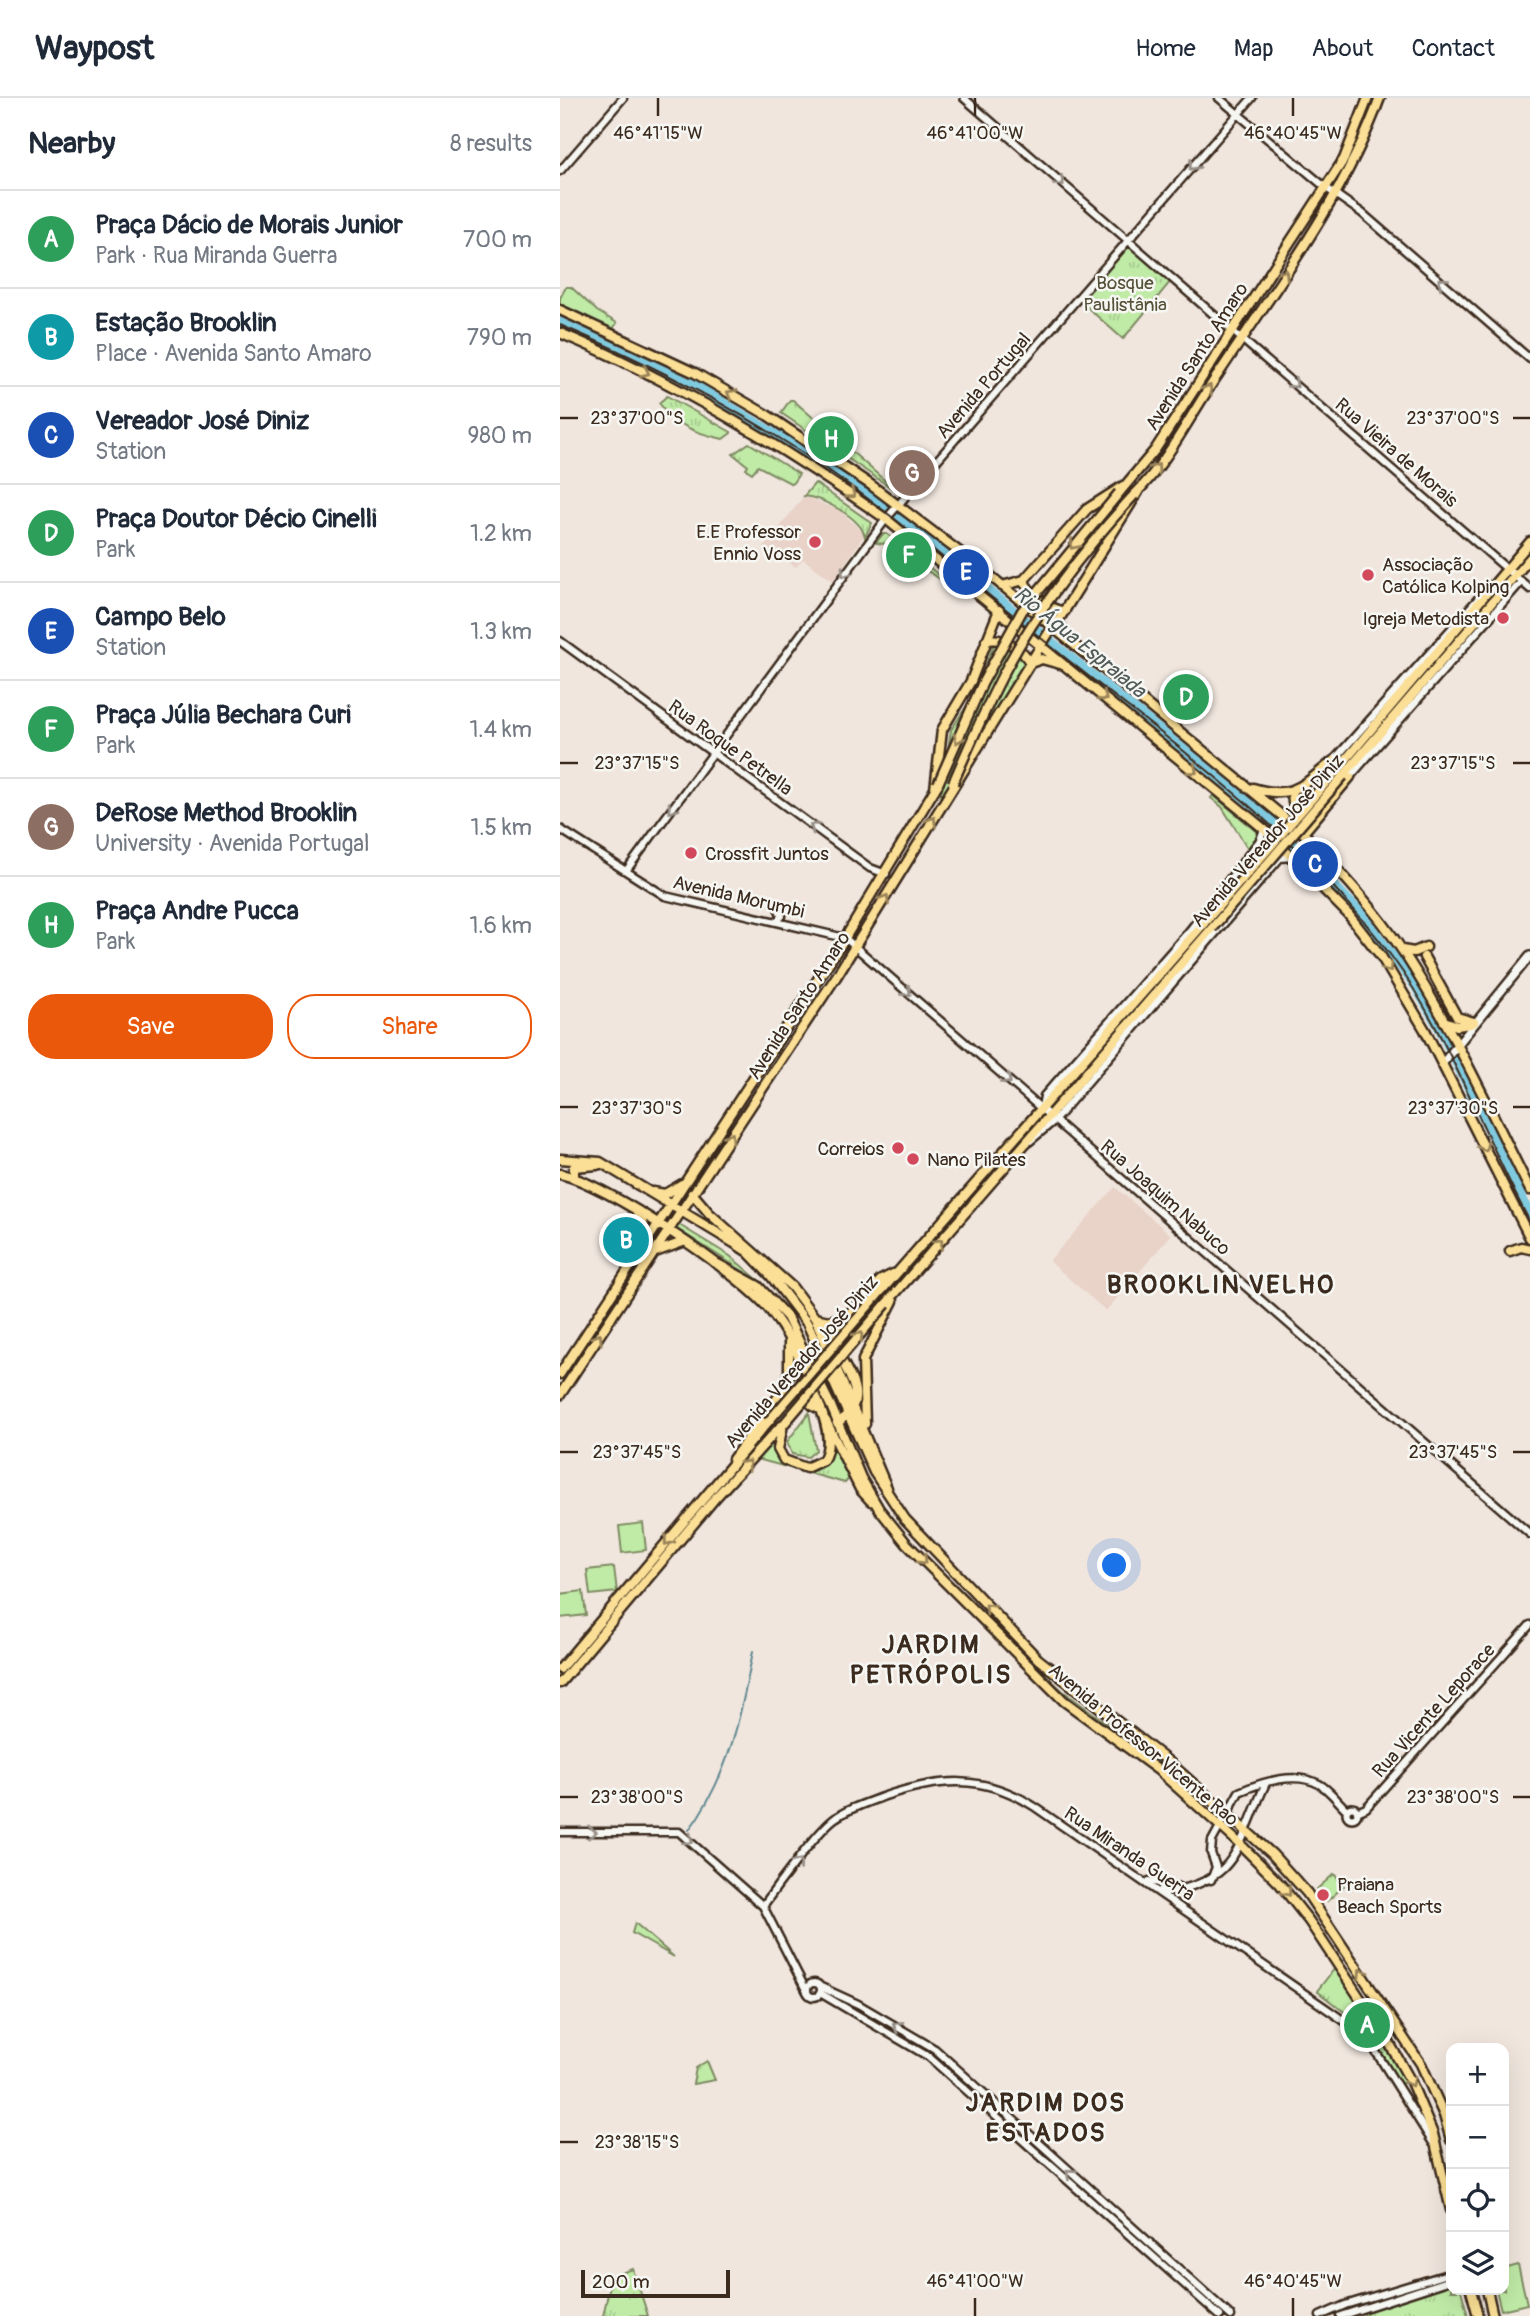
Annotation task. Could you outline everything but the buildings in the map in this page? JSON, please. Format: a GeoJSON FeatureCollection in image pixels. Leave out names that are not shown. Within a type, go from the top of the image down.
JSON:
{"type":"FeatureCollection","features":[{"type":"Feature","properties":{"kind":"main road","name":"Avenida Santo Amaro"},"geometry":{"type":"LineString","coordinates":[[1024,580],[1087,509],[1127,484],[1155,450],[1353,141],[1368,98]]}},
{"type":"Feature","properties":{"kind":"main road","name":"Avenida Santo Amaro"},"geometry":{"type":"LineString","coordinates":[[1065,611],[1131,507],[1136,493],[1242,340],[1334,192],[1362,142],[1380,98]]}},
{"type":"Feature","properties":{"kind":"main road"},"geometry":{"type":"LineString","coordinates":[[560,310],[625,338],[767,415],[897,507],[1002,586],[1047,637],[1066,667],[1264,829],[1294,857],[1348,914],[1381,956],[1444,1061],[1530,1238]]}},
{"type":"Feature","properties":{"kind":"main road"},"geometry":{"type":"LineString","coordinates":[[560,333],[652,375],[707,404],[887,518],[999,610],[1047,637],[1070,640]]}},
{"type":"Feature","properties":{"kind":"main road"},"geometry":{"type":"LineString","coordinates":[[936,787],[983,682],[1022,611],[1127,484]]}},
{"type":"Feature","properties":{"kind":"main road"},"geometry":{"type":"LineString","coordinates":[[948,792],[996,687],[1019,647],[1051,598],[1136,493]]}},
{"type":"Feature","properties":{"kind":"main road","name":"Avenida Vereador José Diniz"},"geometry":{"type":"LineString","coordinates":[[1344,774],[1492,586],[1530,542]]}},
{"type":"Feature","properties":{"kind":"main road","name":"Avenida Vereador José Diniz"},"geometry":{"type":"LineString","coordinates":[[560,1669],[768,1422],[1031,1118],[1209,925],[1518,579],[1530,558]]}},
{"type":"Feature","properties":{"kind":"main road"},"geometry":{"type":"LineString","coordinates":[[1002,586],[1024,580],[1027,589],[1058,611],[1065,611],[1058,624],[1070,640],[1250,788],[1331,861],[1402,950],[1418,976],[1444,1021],[1530,1190]]}},
{"type":"Feature","properties":{"kind":"main road","name":"Avenida Santo Amaro"},"geometry":{"type":"LineString","coordinates":[[560,1374],[886,874],[936,787],[940,738],[946,721],[971,681],[999,610]]}},
{"type":"Feature","properties":{"kind":"main road","name":"Avenida Santo Amaro"},"geometry":{"type":"LineString","coordinates":[[560,1395],[650,1254],[854,948],[948,792],[954,788],[1047,637]]}},
{"type":"Feature","properties":{"kind":"main road"},"geometry":{"type":"LineString","coordinates":[[986,641],[1001,639],[1027,656],[1030,664],[1042,659],[1066,667]]}},
{"type":"Feature","properties":{"kind":"main road"},"geometry":{"type":"LineString","coordinates":[[1250,788],[1273,794],[1292,792],[1332,761]]}},
{"type":"Feature","properties":{"kind":"main road"},"geometry":{"type":"LineString","coordinates":[[1303,833],[1344,774]]}},
{"type":"Feature","properties":{"kind":"main road"},"geometry":{"type":"LineString","coordinates":[[1292,792],[1296,808],[1307,820],[1312,820]]}},
{"type":"Feature","properties":{"kind":"main road","name":"Avenida Vereador José Diniz"},"geometry":{"type":"LineString","coordinates":[[560,1683],[716,1497],[780,1428],[886,1304],[1052,1118],[1209,925]]}},
{"type":"Feature","properties":{"kind":"main road"},"geometry":{"type":"LineString","coordinates":[[1402,950],[1414,952],[1426,947],[1418,976]]}},
{"type":"Feature","properties":{"kind":"main road"},"geometry":{"type":"LineString","coordinates":[[1444,1061],[1530,956]]}},
{"type":"Feature","properties":{"kind":"main road"},"geometry":{"type":"LineString","coordinates":[[1424,957],[1457,1017],[1474,1023]]}},
{"type":"Feature","properties":{"kind":"main road"},"geometry":{"type":"LineString","coordinates":[[1444,1021],[1460,1026],[1474,1023]]}},
{"type":"Feature","properties":{"kind":"main road"},"geometry":{"type":"LineString","coordinates":[[560,1159],[593,1160],[607,1166]]}},
{"type":"Feature","properties":{"kind":"main road"},"geometry":{"type":"LineString","coordinates":[[574,1177],[573,1169],[578,1166],[607,1166]]}},
{"type":"Feature","properties":{"kind":"main road","name":"Avenida Professor Vicente Rao"},"geometry":{"type":"LineString","coordinates":[[607,1166],[748,1252],[795,1304],[807,1323],[889,1497],[905,1519],[1038,1659],[1170,1762],[1290,1872],[1353,1958],[1422,2063],[1446,2122]]}},
{"type":"Feature","properties":{"kind":"main road","name":"Avenida Professor Vicente Rao"},"geometry":{"type":"LineString","coordinates":[[560,1174],[603,1190],[713,1262],[764,1303],[789,1340],[860,1489],[907,1544],[1041,1679],[1087,1719],[1158,1770],[1280,1884],[1309,1921],[1380,2027],[1411,2082],[1436,2148],[1446,2189]]}},
{"type":"Feature","properties":{"kind":"main road"},"geometry":{"type":"LineString","coordinates":[[649,1192],[665,1194],[688,1180]]}},
{"type":"Feature","properties":{"kind":"main road"},"geometry":{"type":"LineString","coordinates":[[692,1193],[734,1242]]}},
{"type":"Feature","properties":{"kind":"main road"},"geometry":{"type":"LineString","coordinates":[[635,1211],[644,1226],[647,1244]]}},
{"type":"Feature","properties":{"kind":"main road"},"geometry":{"type":"LineString","coordinates":[[717,1220],[773,1269]]}},
{"type":"Feature","properties":{"kind":"main road"},"geometry":{"type":"LineString","coordinates":[[650,1254],[683,1242]]}},
{"type":"Feature","properties":{"kind":"main road"},"geometry":{"type":"LineString","coordinates":[[1510,1251],[1521,1247],[1530,1249]]}},
{"type":"Feature","properties":{"kind":"main road"},"geometry":{"type":"LineString","coordinates":[[748,1252],[773,1269]]}},
{"type":"Feature","properties":{"kind":"main road","name":"Avenida Professor Vicente Rao"},"geometry":{"type":"LineString","coordinates":[[713,1262],[743,1275],[773,1299],[802,1344],[831,1406],[853,1463],[879,1509]]}},
{"type":"Feature","properties":{"kind":"main road","name":"Avenida Professor Vicente Rao"},"geometry":{"type":"LineString","coordinates":[[773,1269],[792,1287],[815,1318],[882,1471],[889,1497]]}},
{"type":"Feature","properties":{"kind":"main road"},"geometry":{"type":"LineString","coordinates":[[837,1423],[849,1415],[854,1405],[854,1381],[834,1340],[835,1329],[881,1280],[899,1271]]}},
{"type":"Feature","properties":{"kind":"main road"},"geometry":{"type":"LineString","coordinates":[[866,1434],[863,1360],[895,1295]]}},
{"type":"Feature","properties":{"kind":"main road"},"geometry":{"type":"LineString","coordinates":[[815,1318],[833,1321],[844,1317]]}},
{"type":"Feature","properties":{"kind":"main road"},"geometry":{"type":"LineString","coordinates":[[728,1471],[740,1445],[785,1389],[789,1375],[789,1340]]}},
{"type":"Feature","properties":{"kind":"main road"},"geometry":{"type":"LineString","coordinates":[[780,1428],[778,1449],[784,1460],[806,1468],[819,1463],[827,1449],[822,1413],[841,1399],[844,1382]]}},
{"type":"Feature","properties":{"kind":"main road"},"geometry":{"type":"LineString","coordinates":[[1472,2295],[1478,2316]]}},
{"type":"Feature","properties":{"kind":"main road"},"geometry":{"type":"LineString","coordinates":[[1488,2295],[1493,2316]]}},
{"type":"Feature","properties":{"kind":"street"},"geometry":{"type":"LineString","coordinates":[[560,171],[623,98]]}},
{"type":"Feature","properties":{"kind":"street","name":"Rua Vieira de Morais"},"geometry":{"type":"LineString","coordinates":[[964,98],[1530,589]]}},
{"type":"Feature","properties":{"kind":"street"},"geometry":{"type":"LineString","coordinates":[[1219,98],[1530,359]]}},
{"type":"Feature","properties":{"kind":"street","name":"Avenida Portugal"},"geometry":{"type":"LineString","coordinates":[[626,871],[887,518],[1252,98]]}},
{"type":"Feature","properties":{"kind":"street","name":"Avenida Vereador José Diniz"},"geometry":{"type":"LineString","coordinates":[[1332,761],[1473,601],[1492,586]]}},
{"type":"Feature","properties":{"kind":"street","name":"Rua Roque Petrella"},"geometry":{"type":"LineString","coordinates":[[560,642],[870,868],[886,874]]}},
{"type":"Feature","properties":{"kind":"street","name":"Avenida Morumbi"},"geometry":{"type":"LineString","coordinates":[[560,829],[665,896],[845,938]]}},
{"type":"Feature","properties":{"kind":"street","name":"Avenida Vereador José Diniz"},"geometry":{"type":"LineString","coordinates":[[1042,1109],[1044,1096],[1190,930],[1260,841],[1264,829]]}},
{"type":"Feature","properties":{"kind":"street"},"geometry":{"type":"LineString","coordinates":[[1260,841],[1280,858]]}},
{"type":"Feature","properties":{"kind":"street","name":"Avenida Vereador José Diniz"},"geometry":{"type":"LineString","coordinates":[[1052,1118],[1280,858],[1294,857]]}},
{"type":"Feature","properties":{"kind":"street"},"geometry":{"type":"LineString","coordinates":[[777,921],[782,916],[778,908]]}},
{"type":"Feature","properties":{"kind":"street","name":"Rua Joaquim Nabuco"},"geometry":{"type":"LineString","coordinates":[[845,938],[1530,1534]]}},
{"type":"Feature","properties":{"kind":"street","name":"Rua Vicente Leporace"},"geometry":{"type":"LineString","coordinates":[[1279,1780],[1301,1778],[1318,1783],[1347,1810],[1349,1818],[1355,1817],[1530,1625]]}},
{"type":"Feature","properties":{"kind":"street"},"geometry":{"type":"LineString","coordinates":[[1210,1880],[1216,1871],[1211,1848],[1219,1826],[1237,1794],[1242,1790],[1279,1780]]}},
{"type":"Feature","properties":{"kind":"street"},"geometry":{"type":"LineString","coordinates":[[1261,1794],[1279,1780]]}},
{"type":"Feature","properties":{"kind":"street","name":"Rua Miranda Guerra"},"geometry":{"type":"LineString","coordinates":[[763,1906],[834,1819],[864,1804],[920,1784],[958,1781],[995,1787],[1026,1801],[1140,1878],[1162,1889],[1173,1902],[1357,2029],[1379,2054],[1436,2148]]}},
{"type":"Feature","properties":{"kind":"street"},"geometry":{"type":"LineString","coordinates":[[1162,1889],[1192,1888],[1210,1880],[1228,1864],[1266,1783]]}},
{"type":"Feature","properties":{"kind":"street"},"geometry":{"type":"LineString","coordinates":[[1242,1790],[1251,1795],[1255,1803]]}},
{"type":"Feature","properties":{"kind":"street"},"geometry":{"type":"LineString","coordinates":[[560,1832],[675,1831],[695,1844],[763,1906],[807,1992],[812,1997],[820,1990]]}},
{"type":"Feature","properties":{"kind":"street"},"geometry":{"type":"LineString","coordinates":[[1216,1862],[1228,1864]]}},
{"type":"Feature","properties":{"kind":"street"},"geometry":{"type":"LineString","coordinates":[[1173,1889],[1173,1902]]}},
{"type":"Feature","properties":{"kind":"street"},"geometry":{"type":"LineString","coordinates":[[795,1970],[820,1990],[920,2050],[981,2099],[1221,2313],[1231,2316]]}},
{"type":"Feature","properties":{"kind":"street"},"geometry":{"type":"LineString","coordinates":[[807,1992],[813,1983]]}},
{"type":"Feature","properties":{"kind":"street"},"geometry":{"type":"LineString","coordinates":[[1345,2311],[1446,2275]]}},
{"type":"Feature","properties":{"kind":"street"},"geometry":{"type":"LineString","coordinates":[[1320,2316],[1446,2281]]}},
{"type":"Feature","properties":{"kind":"shaded area","name":"E.E Professor Ennio Voss"},"geometry":{"type":"Polygon","coordinates":[[[804,496],[840,511],[865,534],[833,581],[803,559],[796,567],[764,547],[804,496]]]}},
{"type":"Feature","properties":{"kind":"shaded area"},"geometry":{"type":"Polygon","coordinates":[[[1115,1187],[1171,1235],[1106,1311],[1049,1261],[1115,1187]]]}},
{"type":"Feature","properties":{"kind":"green space","name":"Bosque Paulistânia"},"geometry":{"type":"Polygon","coordinates":[[[1129,246],[1171,281],[1123,339],[1080,301],[1129,246]]]}},
{"type":"Feature","properties":{"kind":"green space"},"geometry":{"type":"Polygon","coordinates":[[[566,287],[571,287],[597,311],[617,323],[611,331],[560,306],[560,298],[566,287]]]}},
{"type":"Feature","properties":{"kind":"green space"},"geometry":{"type":"Polygon","coordinates":[[[667,396],[731,433],[723,439],[687,427],[672,417],[659,403],[667,396]]]}},
{"type":"Feature","properties":{"kind":"green space"},"geometry":{"type":"Polygon","coordinates":[[[790,400],[793,400],[900,494],[781,413],[790,400]]]}},
{"type":"Feature","properties":{"kind":"green space"},"geometry":{"type":"Polygon","coordinates":[[[749,443],[799,474],[792,484],[758,466],[752,473],[746,469],[748,466],[733,454],[749,443]]]}},
{"type":"Feature","properties":{"kind":"green space"},"geometry":{"type":"Polygon","coordinates":[[[815,483],[872,523],[865,537],[849,516],[821,500],[804,496],[815,483]]]}},
{"type":"Feature","properties":{"kind":"green space"},"geometry":{"type":"Polygon","coordinates":[[[883,534],[887,534],[939,575],[940,579],[885,544],[876,543],[883,534]]]}},
{"type":"Feature","properties":{"kind":"green space"},"geometry":{"type":"Polygon","coordinates":[[[998,640],[1027,661],[948,794],[944,793],[940,799],[951,730],[975,693],[998,640]]]}},
{"type":"Feature","properties":{"kind":"green space"},"geometry":{"type":"Polygon","coordinates":[[[1199,682],[1176,722],[1161,711],[1199,682]]]}},
{"type":"Feature","properties":{"kind":"green space"},"geometry":{"type":"Polygon","coordinates":[[[1213,795],[1260,834],[1252,849],[1247,847],[1222,807],[1211,798],[1213,795]]]}},
{"type":"Feature","properties":{"kind":"green space"},"geometry":{"type":"Polygon","coordinates":[[[676,1223],[730,1256],[763,1284],[674,1227],[676,1223]]]}},
{"type":"Feature","properties":{"kind":"green space"},"geometry":{"type":"Polygon","coordinates":[[[809,1413],[816,1450],[808,1457],[792,1454],[787,1442],[809,1413]]]}},
{"type":"Feature","properties":{"kind":"green space"},"geometry":{"type":"Polygon","coordinates":[[[830,1436],[850,1477],[845,1483],[802,1471],[811,1470],[820,1464],[827,1453],[830,1436]]]}},
{"type":"Feature","properties":{"kind":"green space"},"geometry":{"type":"Polygon","coordinates":[[[774,1440],[776,1452],[782,1462],[791,1468],[757,1459],[774,1440]]]}},
{"type":"Feature","properties":{"kind":"green space"},"geometry":{"type":"Polygon","coordinates":[[[643,1523],[646,1550],[622,1553],[619,1526],[643,1523]]]}},
{"type":"Feature","properties":{"kind":"green space"},"geometry":{"type":"Polygon","coordinates":[[[614,1567],[617,1592],[590,1595],[587,1570],[614,1567]]]}},
{"type":"Feature","properties":{"kind":"green space"},"geometry":{"type":"Polygon","coordinates":[[[583,1591],[586,1615],[560,1618],[560,1594],[583,1591]]]}},
{"type":"Feature","properties":{"kind":"green space"},"geometry":{"type":"Polygon","coordinates":[[[1017,1649],[1063,1691],[1166,1767],[1194,1796],[1055,1687],[1017,1649]]]}},
{"type":"Feature","properties":{"kind":"green space"},"geometry":{"type":"Polygon","coordinates":[[[1334,1874],[1344,1886],[1327,1901],[1317,1889],[1334,1874]]]}},
{"type":"Feature","properties":{"kind":"green space"},"geometry":{"type":"Polygon","coordinates":[[[635,1923],[674,1957],[632,1933],[635,1923]]]}},
{"type":"Feature","properties":{"kind":"green space"},"geometry":{"type":"Polygon","coordinates":[[[1335,1968],[1406,2081],[1400,2085],[1365,2028],[1317,1991],[1335,1968]]]}},
{"type":"Feature","properties":{"kind":"green space"},"geometry":{"type":"Polygon","coordinates":[[[707,2061],[715,2080],[693,2084],[696,2068],[707,2061]]]}},
{"type":"Feature","properties":{"kind":"green space"},"geometry":{"type":"Polygon","coordinates":[[[1518,2265],[1527,2304],[1501,2310],[1497,2295],[1509,2295],[1509,2268],[1518,2265]]]}},
{"type":"Feature","properties":{"kind":"green space"},"geometry":{"type":"Polygon","coordinates":[[[633,2269],[648,2316],[603,2316],[612,2276],[633,2269]]]}},
{"type":"Feature","properties":{"kind":"green space"},"geometry":{"type":"Polygon","coordinates":[[[1446,2283],[1446,2295],[1462,2295],[1468,2316],[1364,2316],[1365,2310],[1446,2283]]]}},
{"type":"Feature","properties":{"kind":"waterway","name":"Rio Água Espraiada"},"geometry":{"type":"LineString","coordinates":[[560,322],[693,384],[825,464],[905,522],[1273,822],[1361,913],[1415,986],[1440,1030],[1530,1214]]}},
{"type":"Feature","properties":{"kind":"waterway"},"geometry":{"type":"LineString","coordinates":[[689,1830],[714,1788],[732,1745],[753,1651]]}},
{"type":"Feature","properties":{"kind":"railway"},"geometry":{"type":"LineString","coordinates":[[560,325],[630,356],[698,391],[764,428],[828,470],[920,539],[1197,762],[1281,834],[1357,914],[1412,987],[1449,1052],[1530,1222]]}},
{"type":"Feature","properties":{"kind":"place","name":"Praça Andre Pucca"},"geometry":{"type":"Point","coordinates":[831,439]}},
{"type":"Feature","properties":{"kind":"place","name":"DeRose Method Brooklin"},"geometry":{"type":"Point","coordinates":[912,473]}},
{"type":"Feature","properties":{"kind":"place","name":"E.E Professor Ennio Voss"},"geometry":{"type":"Point","coordinates":[815,542]}},
{"type":"Feature","properties":{"kind":"place","name":"Praça Júlia Bechara Curi"},"geometry":{"type":"Point","coordinates":[909,555]}},
{"type":"Feature","properties":{"kind":"place","name":"Campo Belo"},"geometry":{"type":"Point","coordinates":[966,572]}},
{"type":"Feature","properties":{"kind":"place","name":"Associação Católica Kolping"},"geometry":{"type":"Point","coordinates":[1368,575]}},
{"type":"Feature","properties":{"kind":"place","name":"Igreja Metodista"},"geometry":{"type":"Point","coordinates":[1503,618]}},
{"type":"Feature","properties":{"kind":"place","name":"Praça Doutor Décio Cinelli"},"geometry":{"type":"Point","coordinates":[1186,697]}},
{"type":"Feature","properties":{"kind":"place","name":"Crossfit Juntos"},"geometry":{"type":"Point","coordinates":[691,853]}},
{"type":"Feature","properties":{"kind":"place","name":"Vereador José Diniz"},"geometry":{"type":"Point","coordinates":[1315,864]}},
{"type":"Feature","properties":{"kind":"place","name":"Correios"},"geometry":{"type":"Point","coordinates":[898,1148]}},
{"type":"Feature","properties":{"kind":"place","name":"Nano Pilates"},"geometry":{"type":"Point","coordinates":[913,1159]}},
{"type":"Feature","properties":{"kind":"place","name":"Estação Brooklin"},"geometry":{"type":"Point","coordinates":[626,1240]}},
{"type":"Feature","properties":{"kind":"place","name":"Praiana Beach Sports"},"geometry":{"type":"Point","coordinates":[1323,1895]}},
{"type":"Feature","properties":{"kind":"place","name":"Praça Dácio de Morais Junior"},"geometry":{"type":"Point","coordinates":[1367,2025]}},
{"type":"Feature","properties":{"kind":"district","name":"BROOKLIN VELHO"},"geometry":{"type":"Point","coordinates":[1221,1284]}},
{"type":"Feature","properties":{"kind":"district","name":"JARDIM PETRÓPOLIS"},"geometry":{"type":"Point","coordinates":[931,1659]}},
{"type":"Feature","properties":{"kind":"district","name":"JARDIM DOS ESTADOS"},"geometry":{"type":"Point","coordinates":[1046,2117]}}]}
